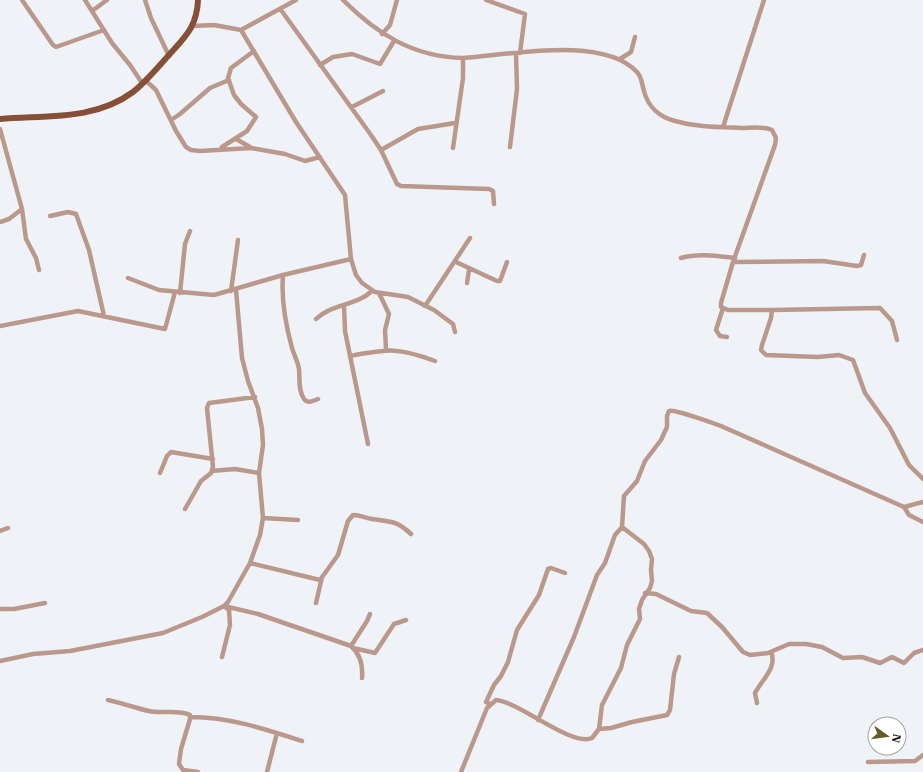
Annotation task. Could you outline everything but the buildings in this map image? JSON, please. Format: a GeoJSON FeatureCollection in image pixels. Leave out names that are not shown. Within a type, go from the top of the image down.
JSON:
{"type":"FeatureCollection","features":[{"type":"Feature","properties":{"kind":"main road"},"geometry":{"type":"LineString","coordinates":[[0,119],[85,114],[117,102],[133,92],[169,56],[193,26],[197,14],[198,0]]}},
{"type":"Feature","properties":{"kind":"street"},"geometry":{"type":"LineString","coordinates":[[22,0],[53,46],[56,47],[104,30]]}},
{"type":"Feature","properties":{"kind":"street"},"geometry":{"type":"LineString","coordinates":[[86,0],[104,30],[143,81],[156,90],[186,147],[191,150],[200,151],[221,148],[252,148],[285,154],[305,161],[320,157]]}},
{"type":"Feature","properties":{"kind":"street"},"geometry":{"type":"LineString","coordinates":[[92,11],[107,0]]}},
{"type":"Feature","properties":{"kind":"street"},"geometry":{"type":"LineString","coordinates":[[145,0],[151,18],[169,56]]}},
{"type":"Feature","properties":{"kind":"street"},"geometry":{"type":"LineString","coordinates":[[193,26],[214,25],[241,30],[281,10],[289,2],[296,0]]}},
{"type":"Feature","properties":{"kind":"street"},"geometry":{"type":"LineString","coordinates":[[343,0],[382,34],[394,41],[426,53],[451,58],[464,58],[518,53],[584,50],[620,59],[639,73],[647,102],[662,115],[674,121],[686,124],[723,127],[768,128],[775,133],[776,138],[734,260],[721,303],[723,308],[716,330],[720,336],[727,337]]}},
{"type":"Feature","properties":{"kind":"street"},"geometry":{"type":"LineString","coordinates":[[382,34],[390,25],[397,0]]}},
{"type":"Feature","properties":{"kind":"street"},"geometry":{"type":"LineString","coordinates":[[486,0],[525,14],[518,53],[517,89],[510,147]]}},
{"type":"Feature","properties":{"kind":"street"},"geometry":{"type":"LineString","coordinates":[[723,127],[764,0]]}},
{"type":"Feature","properties":{"kind":"street"},"geometry":{"type":"LineString","coordinates":[[281,10],[352,107],[381,150],[397,184],[400,186],[489,189],[493,191],[494,204]]}},
{"type":"Feature","properties":{"kind":"street"},"geometry":{"type":"LineString","coordinates":[[241,30],[296,122],[345,195],[351,259],[356,276],[372,291],[408,297],[425,306],[449,320],[453,324],[455,332]]}},
{"type":"Feature","properties":{"kind":"street"},"geometry":{"type":"LineString","coordinates":[[620,59],[631,52],[635,37]]}},
{"type":"Feature","properties":{"kind":"street"},"geometry":{"type":"LineString","coordinates":[[320,65],[340,55],[352,54],[380,64],[394,41]]}},
{"type":"Feature","properties":{"kind":"street"},"geometry":{"type":"LineString","coordinates":[[221,148],[247,131],[256,118],[241,104],[228,80],[231,68],[254,51]]}},
{"type":"Feature","properties":{"kind":"street"},"geometry":{"type":"LineString","coordinates":[[453,148],[455,123],[463,78],[464,58]]}},
{"type":"Feature","properties":{"kind":"street"},"geometry":{"type":"LineString","coordinates":[[171,120],[210,88],[228,80]]}},
{"type":"Feature","properties":{"kind":"street"},"geometry":{"type":"LineString","coordinates":[[352,107],[383,91]]}},
{"type":"Feature","properties":{"kind":"street"},"geometry":{"type":"LineString","coordinates":[[381,150],[418,128],[455,123]]}},
{"type":"Feature","properties":{"kind":"street"},"geometry":{"type":"LineString","coordinates":[[0,129],[22,209],[26,238],[40,270]]}},
{"type":"Feature","properties":{"kind":"street"},"geometry":{"type":"LineString","coordinates":[[236,139],[252,148]]}},
{"type":"Feature","properties":{"kind":"street"},"geometry":{"type":"LineString","coordinates":[[0,222],[9,219],[22,209]]}},
{"type":"Feature","properties":{"kind":"street"},"geometry":{"type":"LineString","coordinates":[[50,216],[68,212],[76,214],[90,250],[104,316]]}},
{"type":"Feature","properties":{"kind":"street"},"geometry":{"type":"LineString","coordinates":[[180,293],[185,244],[190,231]]}},
{"type":"Feature","properties":{"kind":"street"},"geometry":{"type":"LineString","coordinates":[[425,306],[456,262],[470,238]]}},
{"type":"Feature","properties":{"kind":"street"},"geometry":{"type":"LineString","coordinates":[[224,606],[250,563],[263,518],[259,472],[264,445],[262,429],[255,397],[248,381],[242,358],[234,291],[238,240]]}},
{"type":"Feature","properties":{"kind":"street"},"geometry":{"type":"LineString","coordinates":[[681,258],[691,255],[711,255],[734,260],[823,261],[857,266],[861,265],[864,255]]}},
{"type":"Feature","properties":{"kind":"street"},"geometry":{"type":"LineString","coordinates":[[128,278],[156,289],[180,293],[214,295],[234,291],[282,275],[351,259]]}},
{"type":"Feature","properties":{"kind":"street"},"geometry":{"type":"LineString","coordinates":[[456,262],[469,270],[497,282],[500,281],[503,276],[507,262]]}},
{"type":"Feature","properties":{"kind":"street"},"geometry":{"type":"LineString","coordinates":[[467,284],[469,270]]}},
{"type":"Feature","properties":{"kind":"street"},"geometry":{"type":"LineString","coordinates":[[282,275],[287,324],[292,347],[299,367],[301,390],[307,401],[312,402],[318,399]]}},
{"type":"Feature","properties":{"kind":"street"},"geometry":{"type":"LineString","coordinates":[[316,319],[327,310],[344,306],[363,298],[372,291]]}},
{"type":"Feature","properties":{"kind":"street"},"geometry":{"type":"LineString","coordinates":[[0,326],[78,311],[165,329],[175,292]]}},
{"type":"Feature","properties":{"kind":"street"},"geometry":{"type":"LineString","coordinates":[[379,293],[389,314],[385,330],[386,349]]}},
{"type":"Feature","properties":{"kind":"street"},"geometry":{"type":"LineString","coordinates":[[344,306],[345,331],[368,444]]}},
{"type":"Feature","properties":{"kind":"street"},"geometry":{"type":"LineString","coordinates":[[723,308],[728,310],[880,308],[892,321],[897,340]]}},
{"type":"Feature","properties":{"kind":"street"},"geometry":{"type":"LineString","coordinates":[[772,310],[762,346],[763,353],[818,357],[839,355],[853,360],[865,393],[890,428],[909,465],[923,479]]}},
{"type":"Feature","properties":{"kind":"street"},"geometry":{"type":"LineString","coordinates":[[350,356],[386,349],[399,350],[435,361]]}},
{"type":"Feature","properties":{"kind":"street"},"geometry":{"type":"LineString","coordinates":[[213,469],[207,408],[209,403],[255,397]]}},
{"type":"Feature","properties":{"kind":"street"},"geometry":{"type":"LineString","coordinates":[[538,720],[574,637],[597,575],[605,563],[610,546],[618,530],[622,527],[624,496],[637,481],[644,464],[661,440],[668,423],[667,413],[671,410],[699,418],[730,430],[904,507],[909,515],[923,522]]}},
{"type":"Feature","properties":{"kind":"street"},"geometry":{"type":"LineString","coordinates":[[160,474],[167,456],[171,452],[213,459]]}},
{"type":"Feature","properties":{"kind":"street"},"geometry":{"type":"LineString","coordinates":[[185,509],[201,481],[213,469],[238,469],[259,472]]}},
{"type":"Feature","properties":{"kind":"street"},"geometry":{"type":"LineString","coordinates":[[904,507],[923,502]]}},
{"type":"Feature","properties":{"kind":"street"},"geometry":{"type":"LineString","coordinates":[[250,563],[320,580],[322,575],[338,555],[348,521],[353,515],[393,521],[411,534]]}},
{"type":"Feature","properties":{"kind":"street"},"geometry":{"type":"LineString","coordinates":[[263,518],[298,520]]}},
{"type":"Feature","properties":{"kind":"street"},"geometry":{"type":"LineString","coordinates":[[461,772],[490,704],[496,700],[502,701],[538,720],[581,739],[592,738],[599,729],[602,705],[614,683],[628,645],[639,622],[640,605],[645,593],[652,584],[652,559],[644,544],[622,527]]}},
{"type":"Feature","properties":{"kind":"street"},"geometry":{"type":"LineString","coordinates":[[0,531],[8,528]]}},
{"type":"Feature","properties":{"kind":"street"},"geometry":{"type":"LineString","coordinates":[[490,704],[486,702],[488,696],[504,671],[517,630],[537,599],[548,569],[551,568],[565,573]]}},
{"type":"Feature","properties":{"kind":"street"},"geometry":{"type":"LineString","coordinates":[[316,604],[322,575]]}},
{"type":"Feature","properties":{"kind":"street"},"geometry":{"type":"LineString","coordinates":[[645,593],[656,594],[691,611],[707,613],[722,627],[746,654],[755,656],[771,652],[789,644],[806,644],[822,647],[847,659],[862,657],[880,663],[892,657],[904,663],[914,653],[923,650]]}},
{"type":"Feature","properties":{"kind":"street"},"geometry":{"type":"LineString","coordinates":[[0,609],[14,609],[45,603]]}},
{"type":"Feature","properties":{"kind":"street"},"geometry":{"type":"LineString","coordinates":[[222,658],[230,625],[229,610],[224,606]]}},
{"type":"Feature","properties":{"kind":"street"},"geometry":{"type":"LineString","coordinates":[[0,661],[33,654],[70,651],[162,632],[224,606],[258,614],[352,647],[375,653],[394,624],[406,620]]}},
{"type":"Feature","properties":{"kind":"street"},"geometry":{"type":"LineString","coordinates":[[352,647],[370,614]]}},
{"type":"Feature","properties":{"kind":"street"},"geometry":{"type":"LineString","coordinates":[[352,647],[358,655],[362,669],[362,678]]}},
{"type":"Feature","properties":{"kind":"street"},"geometry":{"type":"LineString","coordinates":[[756,703],[755,693],[766,678],[773,657],[771,652]]}},
{"type":"Feature","properties":{"kind":"street"},"geometry":{"type":"LineString","coordinates":[[599,729],[611,728],[667,715],[670,710],[674,674],[679,657]]}},
{"type":"Feature","properties":{"kind":"street"},"geometry":{"type":"LineString","coordinates":[[108,700],[148,711],[166,713],[182,712],[191,717],[210,718],[234,723],[245,723],[302,740]]}},
{"type":"Feature","properties":{"kind":"street"},"geometry":{"type":"LineString","coordinates":[[191,717],[181,749],[179,764],[183,770],[198,772]]}},
{"type":"Feature","properties":{"kind":"street"},"geometry":{"type":"LineString","coordinates":[[267,772],[276,733]]}},
{"type":"Feature","properties":{"kind":"street"},"geometry":{"type":"LineString","coordinates":[[868,762],[915,761],[923,755]]}}]}
